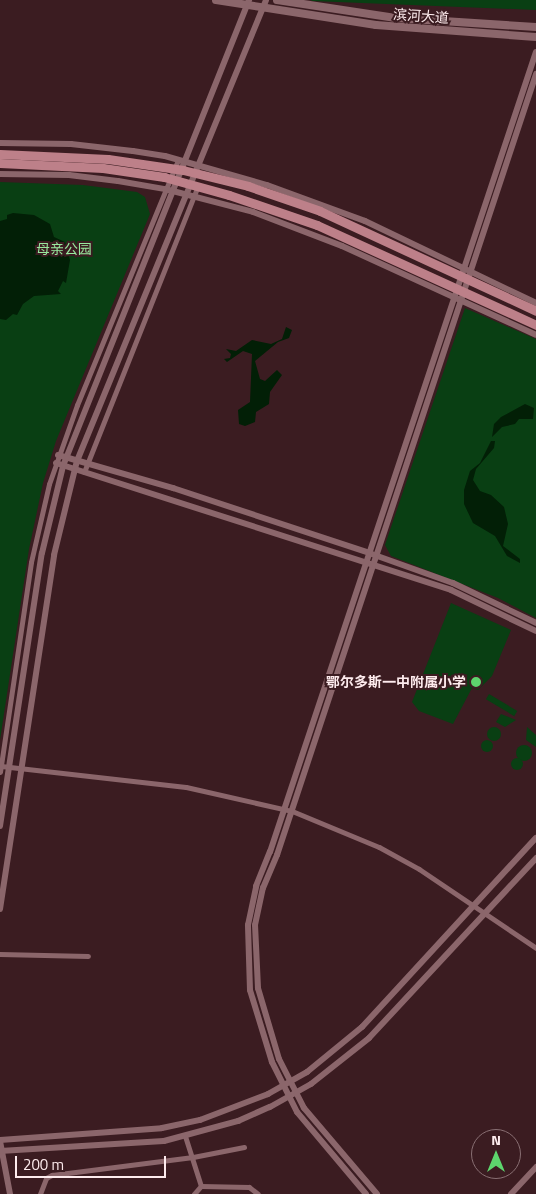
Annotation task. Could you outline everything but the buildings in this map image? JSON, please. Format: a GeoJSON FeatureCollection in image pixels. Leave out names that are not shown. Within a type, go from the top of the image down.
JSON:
{"type":"FeatureCollection","features":[{"type":"Feature","properties":{"kind":"main road","name":"滨河大道"},"geometry":{"type":"LineString","coordinates":[[216,0],[248,3],[263,9],[376,25],[536,37]]}},
{"type":"Feature","properties":{"kind":"main road","name":"滨河大道"},"geometry":{"type":"LineString","coordinates":[[277,0],[396,18],[536,27]]}},
{"type":"Feature","properties":{"kind":"main road"},"geometry":{"type":"LineString","coordinates":[[0,154],[73,156],[195,169],[320,211],[466,274],[536,311]]}},
{"type":"Feature","properties":{"kind":"main road"},"geometry":{"type":"LineString","coordinates":[[0,162],[103,168],[193,185],[318,224],[536,325]]}},
{"type":"Feature","properties":{"kind":"street"},"geometry":{"type":"LineString","coordinates":[[84,472],[194,196],[195,169],[266,0]]}},
{"type":"Feature","properties":{"kind":"street"},"geometry":{"type":"LineString","coordinates":[[248,3],[181,167],[174,180],[165,189],[58,455],[31,562],[0,769],[9,767],[22,768],[186,787],[292,811],[379,847],[419,869],[536,948]]}},
{"type":"Feature","properties":{"kind":"street"},"geometry":{"type":"LineString","coordinates":[[377,1194],[327,1139],[296,1091],[279,1059],[258,988],[255,925],[263,888],[292,811],[462,302],[462,290],[466,274],[536,52]]}},
{"type":"Feature","properties":{"kind":"street"},"geometry":{"type":"LineString","coordinates":[[466,274],[536,74]]}},
{"type":"Feature","properties":{"kind":"street"},"geometry":{"type":"LineString","coordinates":[[0,143],[98,147],[178,160],[181,167]]}},
{"type":"Feature","properties":{"kind":"street"},"geometry":{"type":"LineString","coordinates":[[0,174],[69,175],[165,189],[253,212],[342,246],[536,335]]}},
{"type":"Feature","properties":{"kind":"street"},"geometry":{"type":"LineString","coordinates":[[0,826],[42,552],[63,466],[174,191],[174,180]]}},
{"type":"Feature","properties":{"kind":"street"},"geometry":{"type":"LineString","coordinates":[[0,909],[54,555],[77,461],[185,194],[193,185]]}},
{"type":"Feature","properties":{"kind":"street"},"geometry":{"type":"LineString","coordinates":[[466,274],[536,303]]}},
{"type":"Feature","properties":{"kind":"street"},"geometry":{"type":"LineString","coordinates":[[366,1194],[321,1143],[288,1095],[272,1062],[250,990],[248,924],[256,886],[284,809],[455,298],[462,290]]}},
{"type":"Feature","properties":{"kind":"street"},"geometry":{"type":"LineString","coordinates":[[58,455],[173,488],[369,553],[453,583],[536,623]]}},
{"type":"Feature","properties":{"kind":"street"},"geometry":{"type":"LineString","coordinates":[[56,463],[451,590],[536,631]]}},
{"type":"Feature","properties":{"kind":"street"},"geometry":{"type":"LineString","coordinates":[[10,1194],[0,1140],[162,1128],[236,1108],[306,1072],[362,1027],[536,838]]}},
{"type":"Feature","properties":{"kind":"street"},"geometry":{"type":"LineString","coordinates":[[1,1151],[124,1145],[185,1136],[238,1121],[311,1084],[369,1038],[536,858]]}},
{"type":"Feature","properties":{"kind":"street"},"geometry":{"type":"LineString","coordinates":[[0,954],[88,956]]}},
{"type":"Feature","properties":{"kind":"street"},"geometry":{"type":"LineString","coordinates":[[185,1136],[201,1186]]}},
{"type":"Feature","properties":{"kind":"street"},"geometry":{"type":"LineString","coordinates":[[40,1194],[46,1178],[52,1175],[193,1157],[244,1147]]}},
{"type":"Feature","properties":{"kind":"street"},"geometry":{"type":"LineString","coordinates":[[511,1194],[536,1167]]}},
{"type":"Feature","properties":{"kind":"street"},"geometry":{"type":"LineString","coordinates":[[194,1194],[201,1186]]}},
{"type":"Feature","properties":{"kind":"street"},"geometry":{"type":"LineString","coordinates":[[201,1186],[249,1188],[258,1194]]}},
{"type":"Feature","properties":{"kind":"green space"},"geometry":{"type":"Polygon","coordinates":[[[310,0],[536,0],[536,10],[313,1],[310,0]]]}},
{"type":"Feature","properties":{"kind":"green space","name":"母亲公园"},"geometry":{"type":"Polygon","coordinates":[[[0,182],[83,185],[137,192],[145,197],[150,214],[56,441],[43,483],[29,549],[0,740],[0,182]]]}},
{"type":"Feature","properties":{"kind":"green space"},"geometry":{"type":"Polygon","coordinates":[[[465,308],[536,339],[536,618],[498,598],[391,556],[385,545],[465,308]]]}},
{"type":"Feature","properties":{"kind":"green space"},"geometry":{"type":"Polygon","coordinates":[[[451,603],[511,630],[492,676],[478,690],[472,688],[453,724],[419,711],[412,702],[451,603]]]}},
{"type":"Feature","properties":{"kind":"green space"},"geometry":{"type":"Polygon","coordinates":[[[489,694],[517,711],[514,716],[486,699],[489,694]]]}},
{"type":"Feature","properties":{"kind":"green space"},"geometry":{"type":"Polygon","coordinates":[[[501,714],[516,720],[505,727],[496,722],[501,714]]]}},
{"type":"Feature","properties":{"kind":"green space"},"geometry":{"type":"Polygon","coordinates":[[[491,727],[497,727],[501,734],[497,741],[491,741],[487,737],[487,731],[491,727]]]}},
{"type":"Feature","properties":{"kind":"green space"},"geometry":{"type":"Polygon","coordinates":[[[527,727],[536,735],[536,747],[526,740],[527,727]]]}},
{"type":"Feature","properties":{"kind":"green space"},"geometry":{"type":"Polygon","coordinates":[[[487,740],[493,746],[487,752],[481,746],[487,740]]]}},
{"type":"Feature","properties":{"kind":"green space"},"geometry":{"type":"Polygon","coordinates":[[[524,745],[532,753],[524,761],[516,753],[524,745]]]}},
{"type":"Feature","properties":{"kind":"green space"},"geometry":{"type":"Polygon","coordinates":[[[519,758],[522,759],[522,769],[515,770],[512,769],[511,762],[512,759],[519,758]]]}},
{"type":"Feature","properties":{"kind":"shaded area"},"geometry":{"type":"Polygon","coordinates":[[[13,213],[34,215],[50,224],[54,237],[65,242],[70,260],[66,283],[63,281],[58,291],[61,294],[34,296],[23,304],[17,315],[13,314],[6,320],[0,319],[0,221],[7,219],[7,215],[13,213]]]}},
{"type":"Feature","properties":{"kind":"shaded area"},"geometry":{"type":"Polygon","coordinates":[[[286,327],[292,330],[289,338],[278,342],[255,361],[260,379],[265,381],[277,370],[282,375],[270,392],[269,404],[256,412],[255,422],[245,426],[239,424],[238,410],[250,402],[252,354],[243,351],[227,362],[224,359],[230,358],[231,354],[226,349],[236,351],[252,340],[271,344],[282,339],[286,327]]]}},
{"type":"Feature","properties":{"kind":"shaded area"},"geometry":{"type":"Polygon","coordinates":[[[525,404],[534,408],[533,419],[519,419],[515,424],[502,427],[492,437],[494,424],[501,417],[525,404]]]}},
{"type":"Feature","properties":{"kind":"shaded area"},"geometry":{"type":"Polygon","coordinates":[[[491,441],[495,441],[494,448],[476,469],[473,480],[480,491],[491,495],[504,507],[508,524],[503,546],[520,559],[520,563],[507,556],[495,536],[473,523],[464,504],[464,490],[470,471],[480,463],[491,441]]]}},
{"type":"Feature","properties":{"kind":"place","name":"鄂尔多斯一中附属小学"},"geometry":{"type":"Point","coordinates":[476,682]}}]}
